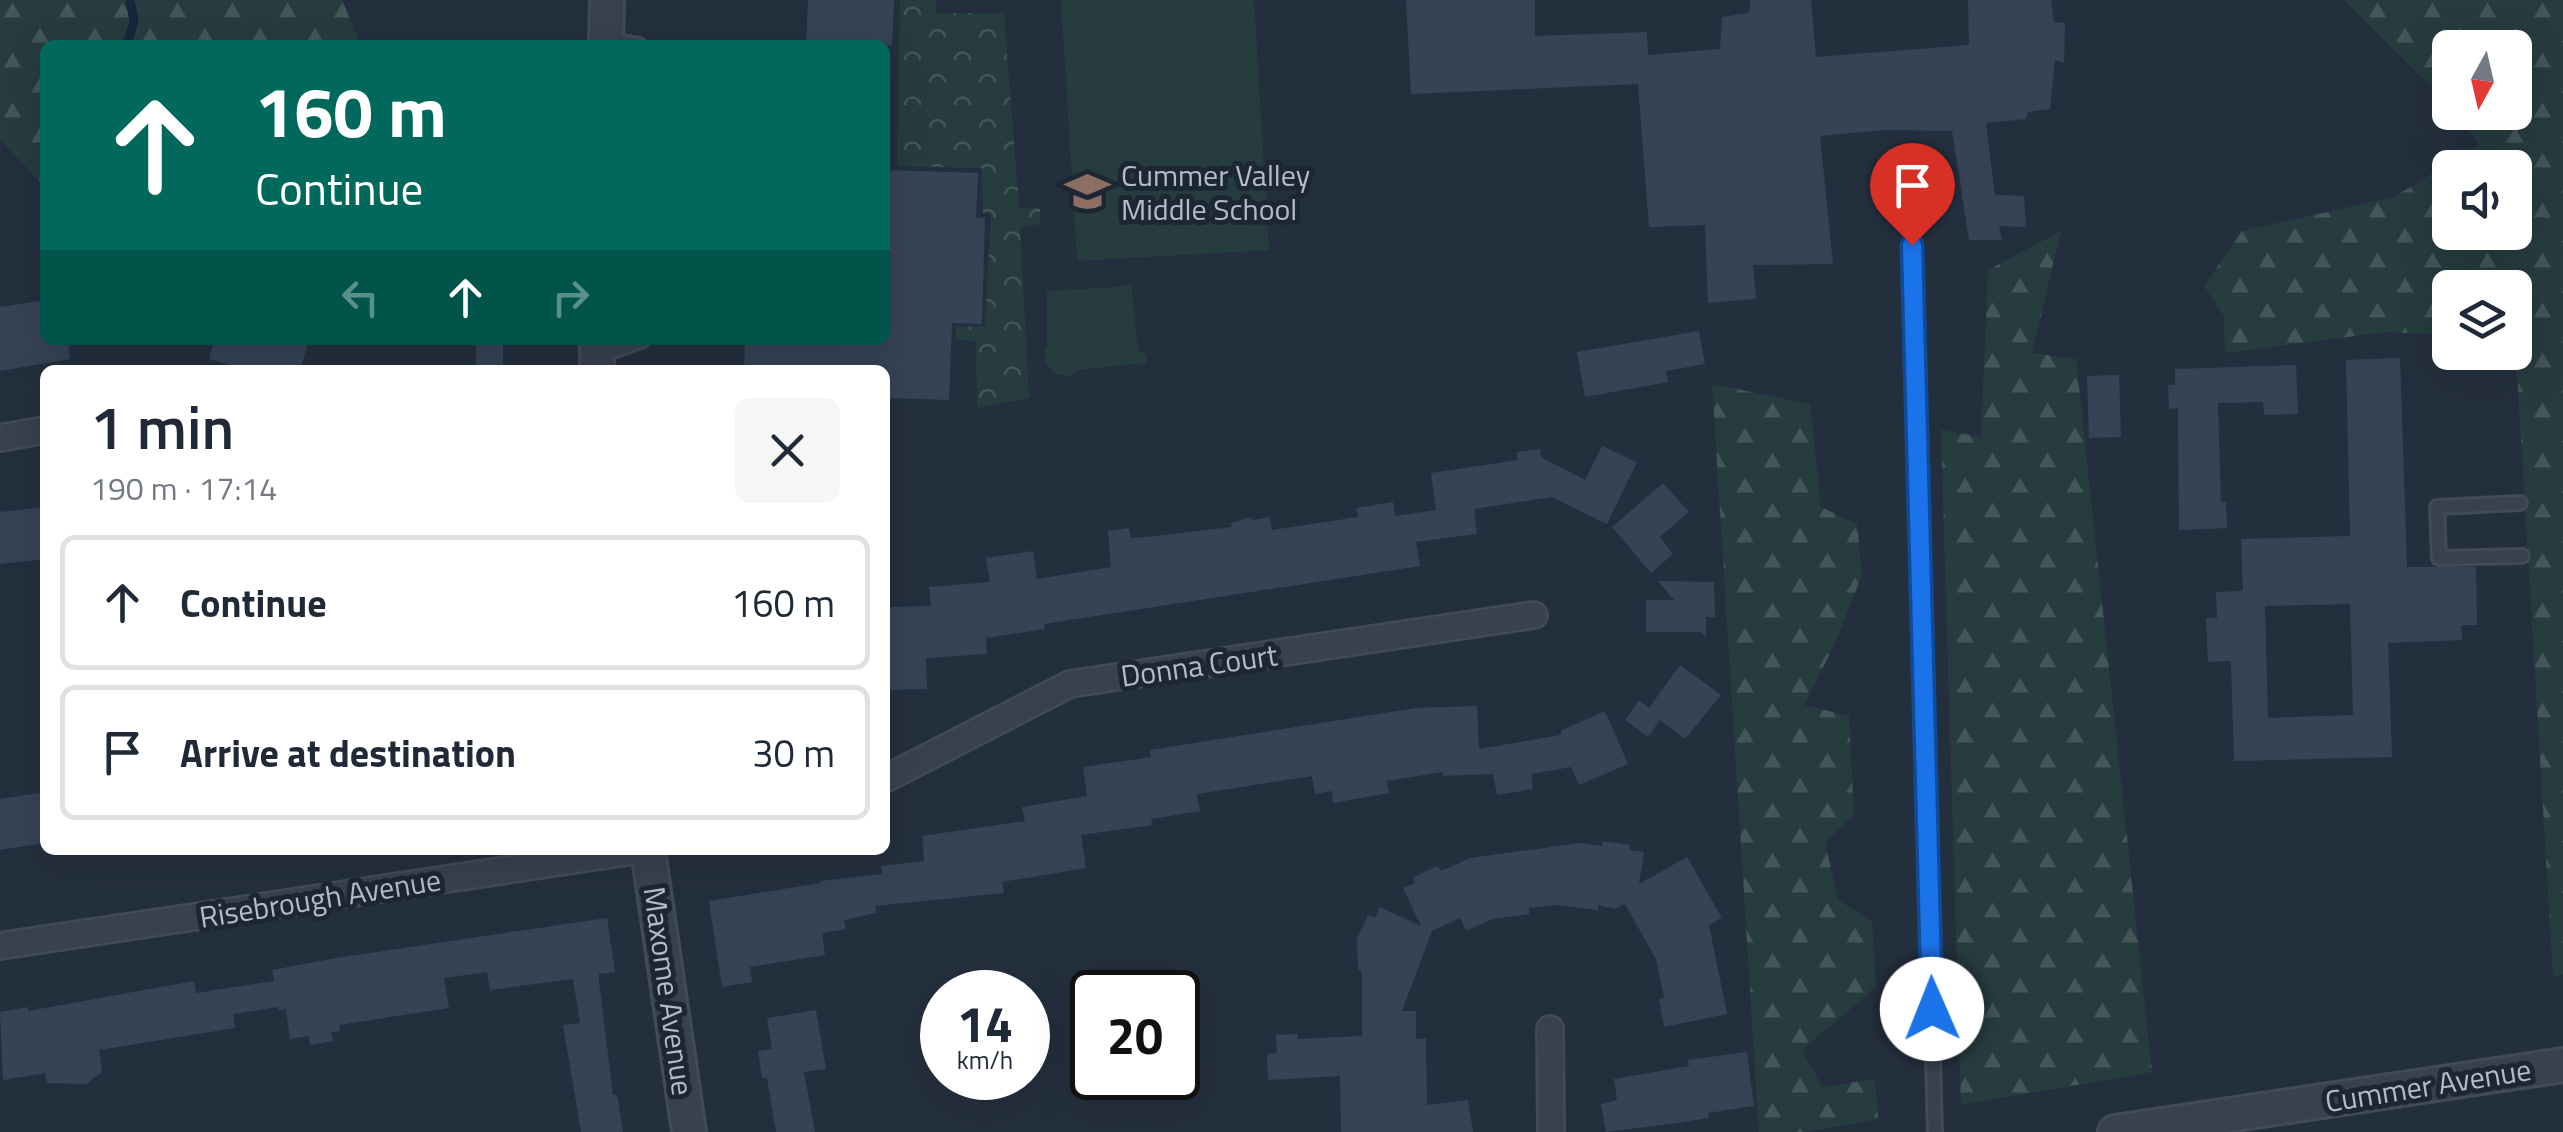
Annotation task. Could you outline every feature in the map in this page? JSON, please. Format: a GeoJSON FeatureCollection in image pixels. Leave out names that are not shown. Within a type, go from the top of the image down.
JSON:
{"type":"FeatureCollection","features":[{"type":"Feature","properties":{"kind":"street"},"geometry":{"type":"LineString","coordinates":[[606,40],[607,0]]}},
{"type":"Feature","properties":{"kind":"street"},"geometry":{"type":"LineString","coordinates":[[0,438],[40,431]]}},
{"type":"Feature","properties":{"kind":"street","name":"Donna Court"},"geometry":{"type":"LineString","coordinates":[[890,776],[1070,684],[1534,614]]}},
{"type":"Feature","properties":{"kind":"street","name":"Risebrough Avenue"},"geometry":{"type":"LineString","coordinates":[[0,946],[607,855]]}},
{"type":"Feature","properties":{"kind":"street","name":"Maxome Avenue"},"geometry":{"type":"LineString","coordinates":[[649,855],[689,1132]]}},
{"type":"Feature","properties":{"kind":"street"},"geometry":{"type":"LineString","coordinates":[[1550,1028],[1551,1132]]}},
{"type":"Feature","properties":{"kind":"street","name":"Cummer Avenue"},"geometry":{"type":"LineString","coordinates":[[2115,1132],[2563,1065]]}},
{"type":"Feature","properties":{"kind":"lane"},"geometry":{"type":"LineString","coordinates":[[1912,245],[1934,1132]]}},
{"type":"Feature","properties":{"kind":"lane"},"geometry":{"type":"LineString","coordinates":[[597,356],[629,345]]}},
{"type":"Feature","properties":{"kind":"lane"},"geometry":{"type":"LineString","coordinates":[[2520,503],[2437,507],[2439,558],[2522,556]]}},
{"type":"Feature","properties":{"kind":"green space"},"geometry":{"type":"Polygon","coordinates":[[[0,0],[342,0],[359,40],[40,40],[40,182],[0,139],[0,0]]]}},
{"type":"Feature","properties":{"kind":"green space"},"geometry":{"type":"Polygon","coordinates":[[[900,0],[936,0],[936,13],[1004,13],[1019,208],[1040,208],[1040,224],[1020,227],[1029,398],[977,408],[976,341],[956,340],[956,327],[985,326],[991,214],[983,213],[982,168],[897,166],[900,0]]]}},
{"type":"Feature","properties":{"kind":"green space"},"geometry":{"type":"Polygon","coordinates":[[[1061,0],[1254,0],[1269,250],[1077,261],[1061,0]]]}},
{"type":"Feature","properties":{"kind":"green space"},"geometry":{"type":"Polygon","coordinates":[[[2344,0],[2563,0],[2563,975],[2553,976],[2517,370],[2532,370],[2532,270],[2432,270],[2432,334],[2387,332],[2225,353],[2224,316],[2204,286],[2242,231],[2394,197],[2432,174],[2432,250],[2532,250],[2532,150],[2471,150],[2479,145],[2468,130],[2532,130],[2532,30],[2432,30],[2432,87],[2344,0]]]}},
{"type":"Feature","properties":{"kind":"green space"},"geometry":{"type":"Polygon","coordinates":[[[2061,231],[2032,353],[2076,359],[2152,1072],[1961,1105],[1941,430],[1981,437],[1988,270],[2061,231]]]}},
{"type":"Feature","properties":{"kind":"green space"},"geometry":{"type":"Polygon","coordinates":[[[1131,283],[1138,350],[1147,355],[1146,363],[1078,370],[1071,376],[1055,374],[1046,363],[1044,350],[1047,291],[1131,283]]]}},
{"type":"Feature","properties":{"kind":"green space"},"geometry":{"type":"Polygon","coordinates":[[[1712,384],[1810,404],[1821,507],[1857,524],[1862,575],[1834,646],[1804,705],[1849,716],[1854,815],[1825,842],[1838,900],[1872,922],[1876,987],[1802,1050],[1822,1087],[1875,1079],[1878,1119],[1807,1132],[1759,1132],[1712,384]]]}},
{"type":"Feature","properties":{"kind":"building"},"geometry":{"type":"Polygon","coordinates":[[[808,0],[894,0],[892,45],[890,40],[806,40],[808,0]]]}},
{"type":"Feature","properties":{"kind":"building"},"geometry":{"type":"Polygon","coordinates":[[[1406,0],[1535,0],[1535,36],[1647,32],[1648,55],[1720,49],[1722,17],[1749,13],[1750,0],[1811,0],[1816,57],[1969,45],[1968,0],[2051,0],[2054,22],[2065,23],[2064,63],[2055,60],[2050,109],[2028,112],[2026,119],[1986,123],[1995,195],[2024,196],[2026,227],[1999,226],[2002,240],[1969,240],[1952,131],[1885,130],[1820,136],[1833,264],[1753,265],[1756,299],[1708,303],[1705,225],[1649,227],[1638,84],[1411,94],[1406,0]]]}},
{"type":"Feature","properties":{"kind":"building"},"geometry":{"type":"Polygon","coordinates":[[[890,170],[978,173],[976,218],[985,218],[982,324],[952,323],[949,400],[890,398],[890,365],[744,365],[745,345],[890,345],[890,170]]]}},
{"type":"Feature","properties":{"kind":"building"},"geometry":{"type":"Polygon","coordinates":[[[40,301],[40,345],[69,345],[70,359],[0,371],[0,307],[40,301]]]}},
{"type":"Feature","properties":{"kind":"building"},"geometry":{"type":"Polygon","coordinates":[[[1699,331],[1705,364],[1666,371],[1668,382],[1585,397],[1577,352],[1699,331]]]}},
{"type":"Feature","properties":{"kind":"building"},"geometry":{"type":"Polygon","coordinates":[[[213,345],[308,345],[302,365],[230,365],[209,359],[213,345]]]}},
{"type":"Feature","properties":{"kind":"building"},"geometry":{"type":"Polygon","coordinates":[[[476,345],[503,345],[503,365],[476,365],[476,345]]]}},
{"type":"Feature","properties":{"kind":"building"},"geometry":{"type":"Polygon","coordinates":[[[2400,358],[2407,567],[2476,567],[2477,625],[2461,625],[2462,640],[2388,643],[2392,757],[2234,761],[2231,661],[2208,662],[2206,618],[2217,618],[2216,592],[2243,591],[2241,539],[2350,536],[2346,360],[2400,358]],[[2350,604],[2265,606],[2268,718],[2353,715],[2350,604]]]}},
{"type":"Feature","properties":{"kind":"building"},"geometry":{"type":"Polygon","coordinates":[[[2296,365],[2298,414],[2264,415],[2263,402],[2218,403],[2221,502],[2226,502],[2227,528],[2179,530],[2178,408],[2169,409],[2168,385],[2175,385],[2175,369],[2296,365]]]}},
{"type":"Feature","properties":{"kind":"building"},"geometry":{"type":"Polygon","coordinates":[[[2119,375],[2121,437],[2089,438],[2087,376],[2119,375]]]}},
{"type":"Feature","properties":{"kind":"building"},"geometry":{"type":"Polygon","coordinates":[[[1602,446],[1637,462],[1607,524],[1552,497],[1474,509],[1477,534],[1416,542],[1420,566],[1044,624],[1045,629],[986,638],[987,654],[926,658],[927,689],[890,690],[890,607],[931,606],[929,587],[990,582],[986,558],[1033,551],[1037,579],[1111,567],[1108,531],[1129,528],[1131,538],[1146,537],[1232,527],[1231,523],[1251,517],[1270,517],[1272,530],[1358,517],[1356,508],[1393,502],[1395,516],[1436,510],[1431,473],[1518,460],[1517,452],[1540,449],[1541,457],[1585,480],[1602,446]]]}},
{"type":"Feature","properties":{"kind":"building"},"geometry":{"type":"Polygon","coordinates":[[[1663,483],[1689,512],[1660,537],[1673,554],[1651,573],[1612,527],[1663,483]]]}},
{"type":"Feature","properties":{"kind":"building"},"geometry":{"type":"Polygon","coordinates":[[[40,508],[40,560],[0,564],[0,512],[40,508]]]}},
{"type":"Feature","properties":{"kind":"building"},"geometry":{"type":"Polygon","coordinates":[[[1658,581],[1714,582],[1715,617],[1706,617],[1706,638],[1701,632],[1646,632],[1646,600],[1674,600],[1658,581]]]}},
{"type":"Feature","properties":{"kind":"building"},"geometry":{"type":"Polygon","coordinates":[[[1680,665],[1721,695],[1685,739],[1660,720],[1648,737],[1625,720],[1639,700],[1649,708],[1680,665]]]}},
{"type":"Feature","properties":{"kind":"building"},"geometry":{"type":"Polygon","coordinates":[[[1477,706],[1479,749],[1560,735],[1562,730],[1605,711],[1628,764],[1579,785],[1571,767],[1531,774],[1533,789],[1497,795],[1493,774],[1443,776],[1443,772],[1387,781],[1389,793],[1333,803],[1332,791],[1315,794],[1312,776],[1197,794],[1200,811],[1151,819],[1152,825],[1081,835],[1086,868],[1002,882],[1004,893],[875,906],[876,913],[844,920],[846,929],[822,933],[825,955],[750,967],[752,982],[722,987],[709,901],[882,874],[881,866],[924,861],[922,836],[1025,821],[1022,807],[1087,796],[1083,767],[1151,757],[1150,750],[1416,708],[1477,706]]]}},
{"type":"Feature","properties":{"kind":"building"},"geometry":{"type":"Polygon","coordinates":[[[40,793],[40,844],[0,850],[0,799],[40,793]]]}},
{"type":"Feature","properties":{"kind":"building"},"geometry":{"type":"Polygon","coordinates":[[[1603,841],[1630,845],[1629,850],[1644,852],[1639,884],[1687,857],[1722,918],[1709,925],[1727,1014],[1664,1027],[1659,999],[1664,998],[1656,959],[1625,904],[1614,909],[1598,905],[1598,910],[1558,905],[1529,908],[1529,914],[1492,919],[1466,931],[1460,918],[1432,931],[1402,1011],[1416,1011],[1416,1039],[1426,1038],[1427,1105],[1468,1100],[1473,1132],[1341,1132],[1340,1076],[1268,1080],[1267,1054],[1277,1053],[1276,1035],[1297,1034],[1298,1039],[1362,1036],[1362,972],[1358,969],[1357,939],[1368,915],[1375,918],[1380,907],[1421,926],[1403,888],[1415,883],[1413,877],[1438,866],[1441,871],[1470,858],[1580,843],[1602,846],[1603,841]]]}},
{"type":"Feature","properties":{"kind":"building"},"geometry":{"type":"Polygon","coordinates":[[[607,918],[615,972],[599,974],[599,982],[613,1095],[617,1095],[623,1132],[581,1132],[563,1025],[580,1023],[573,979],[490,990],[487,972],[444,978],[449,1008],[339,1025],[340,1031],[331,1032],[333,1041],[310,1045],[309,1036],[290,1039],[286,1009],[233,1014],[235,1028],[99,1050],[102,1072],[86,1084],[47,1083],[45,1073],[3,1080],[0,1012],[28,1007],[28,1011],[194,981],[196,993],[274,981],[272,970],[607,918]]]}},
{"type":"Feature","properties":{"kind":"building"},"geometry":{"type":"Polygon","coordinates":[[[816,1010],[826,1069],[804,1072],[815,1132],[776,1132],[758,1051],[772,1049],[767,1018],[816,1010]]]}},
{"type":"Feature","properties":{"kind":"building"},"geometry":{"type":"Polygon","coordinates":[[[1747,1052],[1754,1106],[1708,1113],[1709,1118],[1606,1132],[1601,1104],[1617,1100],[1614,1079],[1689,1066],[1688,1060],[1747,1052]]]}},
{"type":"Feature","properties":{"kind":"waterway"},"geometry":{"type":"LineString","coordinates":[[128,40],[134,21],[130,0]]}},
{"type":"Feature","properties":{"kind":"place","name":"Cummer Valley Middle School"},"geometry":{"type":"Point","coordinates":[1088,192]}},
{"type":"Feature","properties":{"kind":"route"},"geometry":{"type":"LineString","coordinates":[[1912,245],[1932,1009]]}}]}
